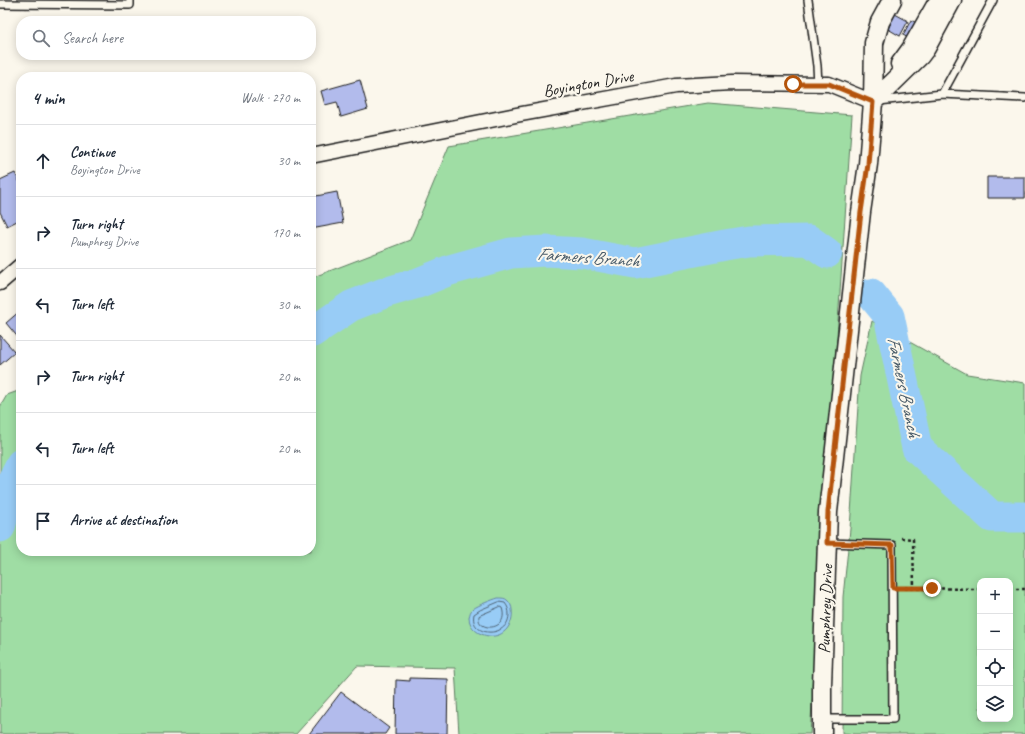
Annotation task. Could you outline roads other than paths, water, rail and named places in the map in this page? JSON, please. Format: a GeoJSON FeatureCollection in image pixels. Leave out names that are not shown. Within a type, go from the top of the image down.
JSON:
{"type":"FeatureCollection","features":[{"type":"Feature","properties":{"kind":"street","name":"Pumphrey Drive"},"geometry":{"type":"LineString","coordinates":[[822,726],[828,512],[861,212],[868,164],[873,102],[874,43],[880,22],[892,0]]}},
{"type":"Feature","properties":{"kind":"street"},"geometry":{"type":"LineString","coordinates":[[873,102],[926,0]]}},
{"type":"Feature","properties":{"kind":"street"},"geometry":{"type":"LineString","coordinates":[[873,102],[910,49],[939,0]]}},
{"type":"Feature","properties":{"kind":"street"},"geometry":{"type":"LineString","coordinates":[[873,102],[920,56],[926,48],[952,0]]}},
{"type":"Feature","properties":{"kind":"street","name":"Boyington Drive"},"geometry":{"type":"LineString","coordinates":[[316,155],[516,115],[676,86],[732,83],[829,84],[873,102]]}},
{"type":"Feature","properties":{"kind":"street"},"geometry":{"type":"LineString","coordinates":[[0,283],[16,269]]}},
{"type":"Feature","properties":{"kind":"lane"},"geometry":{"type":"LineString","coordinates":[[0,4],[130,5],[130,0]]}},
{"type":"Feature","properties":{"kind":"lane"},"geometry":{"type":"LineString","coordinates":[[808,0],[818,84]]}},
{"type":"Feature","properties":{"kind":"lane"},"geometry":{"type":"LineString","coordinates":[[942,94],[993,0]]}},
{"type":"Feature","properties":{"kind":"lane"},"geometry":{"type":"LineString","coordinates":[[873,102],[942,94],[1025,98]]}},
{"type":"Feature","properties":{"kind":"lane"},"geometry":{"type":"LineString","coordinates":[[822,726],[893,719],[892,545],[827,543]]}},
{"type":"Feature","properties":{"kind":"water"},"geometry":{"type":"Polygon","coordinates":[[[498,598],[505,599],[511,605],[512,615],[510,625],[499,635],[489,636],[478,632],[473,628],[469,621],[471,612],[478,606],[498,598]]]}},
{"type":"Feature","properties":{"kind":"waterway","name":"Farmers Branch"},"geometry":{"type":"LineString","coordinates":[[316,330],[351,306],[384,293],[418,283],[450,270],[511,253],[546,251],[582,253],[635,263],[749,241],[809,240],[827,253]]}},
{"type":"Feature","properties":{"kind":"waterway","name":"Farmers Branch"},"geometry":{"type":"LineString","coordinates":[[871,294],[889,316],[917,448],[992,517],[1025,517]]}},
{"type":"Feature","properties":{"kind":"waterway","name":"Farmers Branch"},"geometry":{"type":"LineString","coordinates":[[0,527],[16,474]]}}]}
